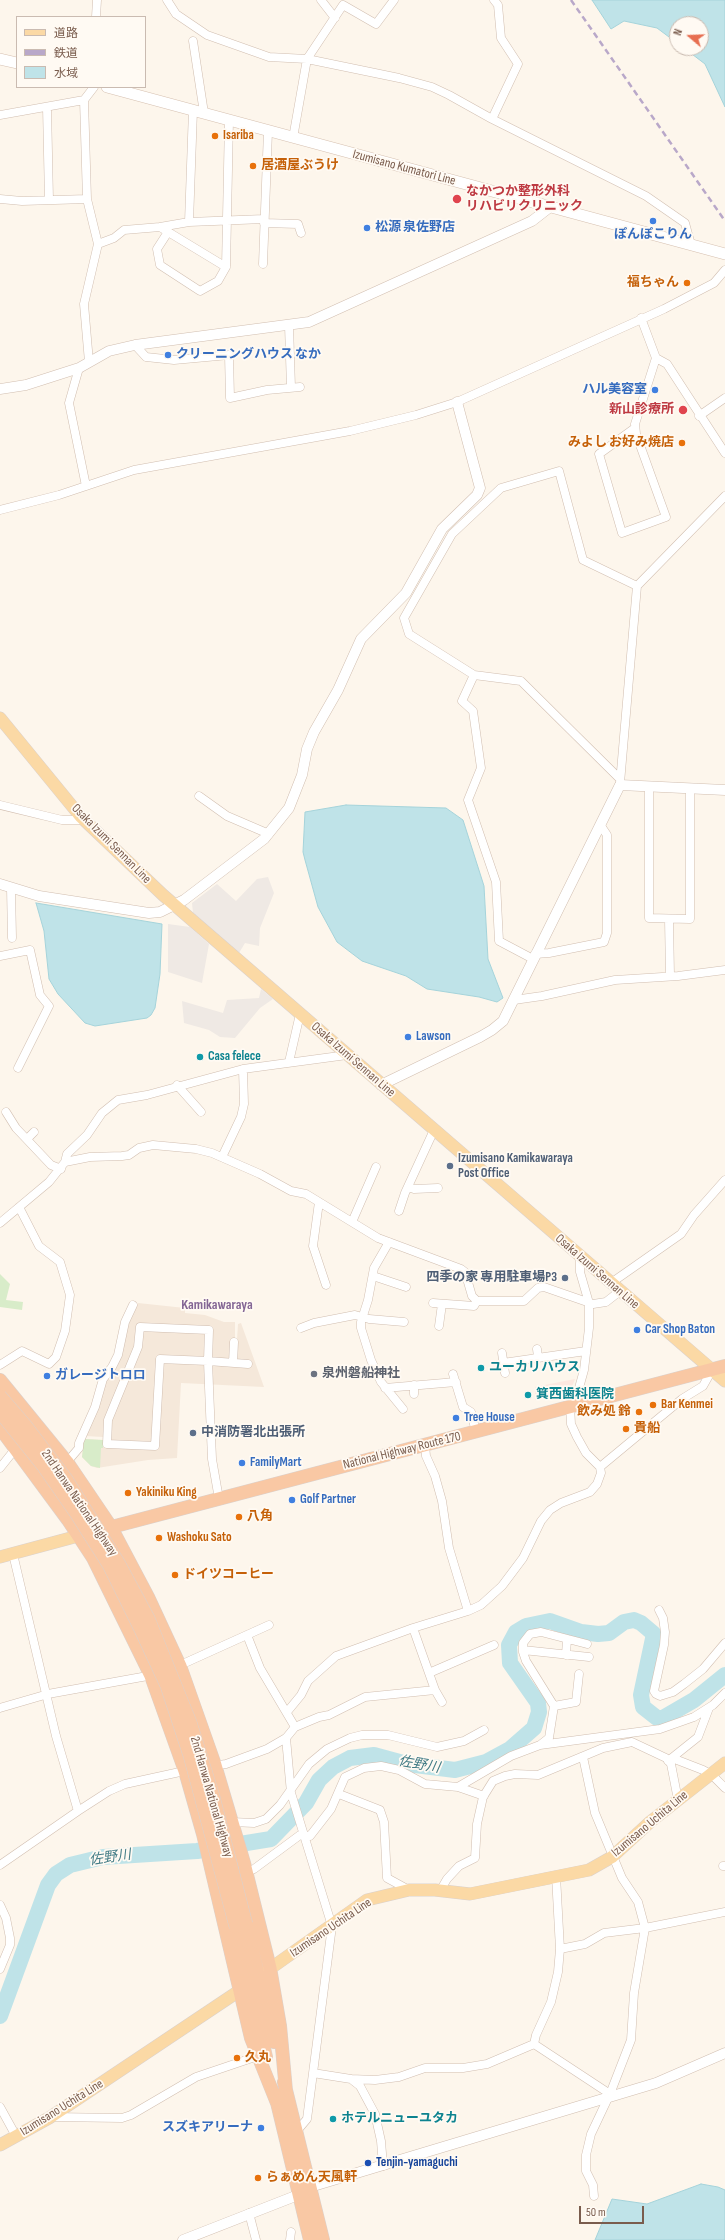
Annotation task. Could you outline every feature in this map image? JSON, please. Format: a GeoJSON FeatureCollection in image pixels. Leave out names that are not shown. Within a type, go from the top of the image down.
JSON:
{"type":"FeatureCollection","features":[{"type":"Feature","properties":{"kind":"highway","name":"National Highway Route 170"},"geometry":{"type":"LineString","coordinates":[[78,1536],[725,1366]]}},
{"type":"Feature","properties":{"kind":"highway"},"geometry":{"type":"LineString","coordinates":[[0,1380],[67,1462],[111,1527],[159,1618],[180,1666],[215,1765],[245,1867],[270,1968],[280,2026],[286,2091]]}},
{"type":"Feature","properties":{"kind":"highway","name":"2nd Hanwa National Highway"},"geometry":{"type":"LineString","coordinates":[[0,1396],[25,1425],[66,1479],[120,1564],[148,1618],[190,1722],[213,1796],[241,1926],[249,1984],[298,2195],[310,2240]]}},
{"type":"Feature","properties":{"kind":"highway","name":"2nd Hanwa National Highway"},"geometry":{"type":"LineString","coordinates":[[0,1412],[44,1467],[76,1513],[108,1565],[142,1630],[166,1686],[190,1756],[241,1926]]}},
{"type":"Feature","properties":{"kind":"highway"},"geometry":{"type":"LineString","coordinates":[[0,1428],[16,1448],[93,1558],[151,1676],[185,1771],[211,1866],[249,1984],[251,2038],[277,2103]]}},
{"type":"Feature","properties":{"kind":"highway","name":"2nd Hanwa National Highway"},"geometry":{"type":"LineString","coordinates":[[249,1984],[286,2091],[323,2240]]}},
{"type":"Feature","properties":{"kind":"main road"},"geometry":{"type":"LineString","coordinates":[[0,58],[16,63]]}},
{"type":"Feature","properties":{"kind":"main road","name":"Izumisano Kumatori Line"},"geometry":{"type":"LineString","coordinates":[[111,88],[725,254]]}},
{"type":"Feature","properties":{"kind":"main road","name":"Osaka Izumi Sennan Line"},"geometry":{"type":"LineString","coordinates":[[0,718],[84,820],[174,906],[725,1381]]}},
{"type":"Feature","properties":{"kind":"main road"},"geometry":{"type":"LineString","coordinates":[[0,1558],[78,1536]]}},
{"type":"Feature","properties":{"kind":"main road","name":"Izumisano Uchita Line"},"geometry":{"type":"LineString","coordinates":[[0,2145],[51,2117],[249,1984],[367,1900],[408,1890],[440,1890],[470,1894],[589,1870],[612,1857],[678,1800],[712,1775],[725,1763]]}},
{"type":"Feature","properties":{"kind":"street"},"geometry":{"type":"LineString","coordinates":[[96,16],[98,0]]}},
{"type":"Feature","properties":{"kind":"street"},"geometry":{"type":"LineString","coordinates":[[167,0],[176,14],[207,35],[269,57],[307,59],[399,78],[432,87],[492,119],[646,196],[685,223],[690,245]]}},
{"type":"Feature","properties":{"kind":"street"},"geometry":{"type":"LineString","coordinates":[[293,138],[307,59],[343,5],[376,24],[394,0]]}},
{"type":"Feature","properties":{"kind":"street"},"geometry":{"type":"LineString","coordinates":[[492,119],[518,64],[501,38],[498,5],[494,0]]}},
{"type":"Feature","properties":{"kind":"street"},"geometry":{"type":"LineString","coordinates":[[322,1],[334,18]]}},
{"type":"Feature","properties":{"kind":"street"},"geometry":{"type":"LineString","coordinates":[[189,222],[198,111],[193,41]]}},
{"type":"Feature","properties":{"kind":"street"},"geometry":{"type":"LineString","coordinates":[[89,362],[84,304],[98,244],[87,199],[84,100],[93,88]]}},
{"type":"Feature","properties":{"kind":"street"},"geometry":{"type":"LineString","coordinates":[[0,115],[84,100]]}},
{"type":"Feature","properties":{"kind":"street"},"geometry":{"type":"LineString","coordinates":[[47,107],[49,200]]}},
{"type":"Feature","properties":{"kind":"street"},"geometry":{"type":"LineString","coordinates":[[168,232],[157,249],[160,265],[200,291],[218,281],[226,266],[229,120]]}},
{"type":"Feature","properties":{"kind":"street"},"geometry":{"type":"LineString","coordinates":[[263,264],[268,131]]}},
{"type":"Feature","properties":{"kind":"street"},"geometry":{"type":"LineString","coordinates":[[0,199],[87,199]]}},
{"type":"Feature","properties":{"kind":"street"},"geometry":{"type":"LineString","coordinates":[[0,389],[26,385],[79,368],[109,351],[135,345],[309,322],[350,305],[532,221],[550,207]]}},
{"type":"Feature","properties":{"kind":"street"},"geometry":{"type":"LineString","coordinates":[[98,244],[114,238],[124,230],[160,228],[189,222],[227,219],[298,224],[301,233]]}},
{"type":"Feature","properties":{"kind":"street"},"geometry":{"type":"LineString","coordinates":[[160,228],[226,266]]}},
{"type":"Feature","properties":{"kind":"street"},"geometry":{"type":"LineString","coordinates":[[0,510],[86,486],[134,470],[350,431],[416,415],[457,402],[714,284],[725,270]]}},
{"type":"Feature","properties":{"kind":"street"},"geometry":{"type":"LineString","coordinates":[[640,318],[656,358],[666,364],[699,416],[725,453]]}},
{"type":"Feature","properties":{"kind":"street"},"geometry":{"type":"LineString","coordinates":[[289,325],[291,388]]}},
{"type":"Feature","properties":{"kind":"street"},"geometry":{"type":"LineString","coordinates":[[135,345],[146,357],[174,360],[229,354],[230,398],[266,390],[300,387]]}},
{"type":"Feature","properties":{"kind":"street"},"geometry":{"type":"LineString","coordinates":[[635,428],[599,454],[622,533],[666,517],[635,428],[656,358]]}},
{"type":"Feature","properties":{"kind":"street"},"geometry":{"type":"LineString","coordinates":[[79,368],[69,403],[86,486]]}},
{"type":"Feature","properties":{"kind":"street"},"geometry":{"type":"LineString","coordinates":[[699,416],[725,398]]}},
{"type":"Feature","properties":{"kind":"street"},"geometry":{"type":"LineString","coordinates":[[0,884],[39,896],[149,913],[164,911],[174,906],[269,834],[289,808],[302,775],[307,749],[314,732],[338,690],[361,640],[406,593],[442,529],[477,495],[480,488],[457,402]]}},
{"type":"Feature","properties":{"kind":"street"},"geometry":{"type":"LineString","coordinates":[[637,586],[583,560],[559,471],[501,488],[452,534],[404,618],[409,634],[474,675],[521,681],[620,782],[649,787],[725,790]]}},
{"type":"Feature","properties":{"kind":"street"},"geometry":{"type":"LineString","coordinates":[[382,1085],[492,1030],[503,1021],[601,826],[620,782],[637,586],[725,496]]}},
{"type":"Feature","properties":{"kind":"street"},"geometry":{"type":"LineString","coordinates":[[474,675],[462,701],[473,711],[481,768],[468,800],[496,882],[499,941],[534,957],[604,942],[607,933],[607,835],[601,826]]}},
{"type":"Feature","properties":{"kind":"street"},"geometry":{"type":"LineString","coordinates":[[649,787],[649,918],[669,919],[690,919],[690,788]]}},
{"type":"Feature","properties":{"kind":"street"},"geometry":{"type":"LineString","coordinates":[[200,796],[227,816],[269,834]]}},
{"type":"Feature","properties":{"kind":"street"},"geometry":{"type":"LineString","coordinates":[[0,805],[62,820],[84,820]]}},
{"type":"Feature","properties":{"kind":"street"},"geometry":{"type":"LineString","coordinates":[[11,888],[12,938]]}},
{"type":"Feature","properties":{"kind":"street"},"geometry":{"type":"LineString","coordinates":[[669,919],[670,976]]}},
{"type":"Feature","properties":{"kind":"street"},"geometry":{"type":"LineString","coordinates":[[0,956],[30,950],[40,995],[49,1006],[18,1068]]}},
{"type":"Feature","properties":{"kind":"street"},"geometry":{"type":"LineString","coordinates":[[514,1000],[542,996],[615,980],[725,970]]}},
{"type":"Feature","properties":{"kind":"street"},"geometry":{"type":"LineString","coordinates":[[289,1062],[300,1014]]}},
{"type":"Feature","properties":{"kind":"street"},"geometry":{"type":"LineString","coordinates":[[0,1223],[49,1182],[63,1166],[67,1154],[88,1135],[110,1105],[126,1098],[147,1095],[243,1069],[289,1062],[307,1062],[347,1055]]}},
{"type":"Feature","properties":{"kind":"street"},"geometry":{"type":"LineString","coordinates":[[222,1157],[241,1117],[244,1104],[243,1069]]}},
{"type":"Feature","properties":{"kind":"street"},"geometry":{"type":"LineString","coordinates":[[177,1086],[202,1112]]}},
{"type":"Feature","properties":{"kind":"street"},"geometry":{"type":"LineString","coordinates":[[6,1112],[27,1139],[51,1165],[63,1166],[90,1157],[129,1155],[139,1148],[153,1145],[196,1149],[222,1157],[260,1174],[291,1191],[306,1194],[378,1238],[461,1268],[465,1272],[472,1296],[477,1301],[524,1301],[538,1288],[544,1287],[593,1304],[606,1302],[620,1292]]}},
{"type":"Feature","properties":{"kind":"street"},"geometry":{"type":"LineString","coordinates":[[399,1210],[434,1130]]}},
{"type":"Feature","properties":{"kind":"street"},"geometry":{"type":"LineString","coordinates":[[27,1139],[34,1132]]}},
{"type":"Feature","properties":{"kind":"street"},"geometry":{"type":"LineString","coordinates":[[352,1222],[376,1167]]}},
{"type":"Feature","properties":{"kind":"street"},"geometry":{"type":"LineString","coordinates":[[611,1283],[681,1234],[694,1215],[725,1180]]}},
{"type":"Feature","properties":{"kind":"street"},"geometry":{"type":"LineString","coordinates":[[408,1187],[414,1189],[438,1188]]}},
{"type":"Feature","properties":{"kind":"street"},"geometry":{"type":"LineString","coordinates":[[319,1202],[313,1246],[326,1285]]}},
{"type":"Feature","properties":{"kind":"street"},"geometry":{"type":"LineString","coordinates":[[0,1365],[22,1351],[49,1364],[56,1357],[65,1331],[70,1295],[60,1262],[39,1246],[19,1207]]}},
{"type":"Feature","properties":{"kind":"street"},"geometry":{"type":"LineString","coordinates":[[389,1242],[374,1268],[368,1300],[362,1317],[361,1328],[365,1344],[384,1388],[403,1409]]}},
{"type":"Feature","properties":{"kind":"street"},"geometry":{"type":"LineString","coordinates":[[287,1712],[300,1695],[308,1681],[336,1656],[413,1628],[468,1611],[481,1605],[502,1586],[523,1558],[540,1521],[550,1510],[562,1503],[590,1492],[597,1484],[601,1473],[600,1467],[586,1453],[571,1424],[574,1405],[584,1370],[589,1303],[580,1272],[580,1257]]}},
{"type":"Feature","properties":{"kind":"street"},"geometry":{"type":"LineString","coordinates":[[373,1276],[406,1287]]}},
{"type":"Feature","properties":{"kind":"street"},"geometry":{"type":"LineString","coordinates":[[433,1303],[474,1306],[477,1301]]}},
{"type":"Feature","properties":{"kind":"street"},"geometry":{"type":"LineString","coordinates":[[439,1326],[442,1304]]}},
{"type":"Feature","properties":{"kind":"street"},"geometry":{"type":"LineString","coordinates":[[67,1462],[79,1448],[79,1442],[95,1407],[103,1380],[118,1355],[125,1322],[133,1305]]}},
{"type":"Feature","properties":{"kind":"street"},"geometry":{"type":"LineString","coordinates":[[301,1328],[314,1323],[355,1315],[404,1322]]}},
{"type":"Feature","properties":{"kind":"street"},"geometry":{"type":"LineString","coordinates":[[219,1499],[212,1459],[208,1361],[209,1330],[140,1326],[138,1348],[108,1420],[107,1444],[155,1446],[160,1359],[208,1361],[248,1364]]}},
{"type":"Feature","properties":{"kind":"street"},"geometry":{"type":"LineString","coordinates":[[233,1363],[234,1342]]}},
{"type":"Feature","properties":{"kind":"street"},"geometry":{"type":"LineString","coordinates":[[503,1363],[538,1353],[586,1351]]}},
{"type":"Feature","properties":{"kind":"street"},"geometry":{"type":"LineString","coordinates":[[502,1353],[505,1373]]}},
{"type":"Feature","properties":{"kind":"street"},"geometry":{"type":"LineString","coordinates":[[600,1467],[682,1399],[703,1386],[712,1370]]}},
{"type":"Feature","properties":{"kind":"street"},"geometry":{"type":"LineString","coordinates":[[384,1388],[414,1390],[454,1378],[463,1406],[471,1412],[476,1432]]}},
{"type":"Feature","properties":{"kind":"street"},"geometry":{"type":"LineString","coordinates":[[425,1445],[426,1456],[435,1476],[442,1501],[449,1548],[468,1611]]}},
{"type":"Feature","properties":{"kind":"street"},"geometry":{"type":"LineString","coordinates":[[0,1468],[16,1448]]}},
{"type":"Feature","properties":{"kind":"street"},"geometry":{"type":"LineString","coordinates":[[13,1554],[48,1694],[56,1736],[78,1811]]}},
{"type":"Feature","properties":{"kind":"street"},"geometry":{"type":"LineString","coordinates":[[659,1610],[663,1618],[665,1632],[664,1645],[654,1690],[656,1694],[660,1696],[673,1692],[684,1684],[702,1669],[725,1643]]}},
{"type":"Feature","properties":{"kind":"street"},"geometry":{"type":"LineString","coordinates":[[0,1708],[48,1694],[151,1676],[180,1666],[269,1625]]}},
{"type":"Feature","properties":{"kind":"street"},"geometry":{"type":"LineString","coordinates":[[413,1628],[435,1690],[442,1702]]}},
{"type":"Feature","properties":{"kind":"street"},"geometry":{"type":"LineString","coordinates":[[540,1745],[549,1738],[554,1706],[526,1661],[523,1643],[530,1634],[541,1632],[587,1644]]}},
{"type":"Feature","properties":{"kind":"street"},"geometry":{"type":"LineString","coordinates":[[247,1636],[260,1668],[295,1727]]}},
{"type":"Feature","properties":{"kind":"street"},"geometry":{"type":"LineString","coordinates":[[566,1654],[567,1639]]}},
{"type":"Feature","properties":{"kind":"street"},"geometry":{"type":"LineString","coordinates":[[429,1673],[494,1645]]}},
{"type":"Feature","properties":{"kind":"street"},"geometry":{"type":"LineString","coordinates":[[523,1650],[589,1657]]}},
{"type":"Feature","properties":{"kind":"street"},"geometry":{"type":"LineString","coordinates":[[554,1706],[576,1702],[579,1674]]}},
{"type":"Feature","properties":{"kind":"street"},"geometry":{"type":"LineString","coordinates":[[0,1865],[78,1811],[109,1791],[125,1784],[226,1764],[267,1749],[286,1738],[295,1727],[319,1717],[329,1715],[365,1697],[435,1690]]}},
{"type":"Feature","properties":{"kind":"street"},"geometry":{"type":"LineString","coordinates":[[440,1890],[459,1866],[475,1858],[477,1824],[484,1796],[493,1781],[515,1774],[538,1775],[603,1748],[660,1729],[694,1716],[710,1707],[725,1693]]}},
{"type":"Feature","properties":{"kind":"street"},"geometry":{"type":"LineString","coordinates":[[670,1759],[698,1737],[710,1707]]}},
{"type":"Feature","properties":{"kind":"street"},"geometry":{"type":"LineString","coordinates":[[233,1826],[260,1822],[276,1810],[309,1764],[316,1757],[350,1738],[362,1735],[388,1735],[437,1747],[464,1741],[484,1730]]}},
{"type":"Feature","properties":{"kind":"street"},"geometry":{"type":"LineString","coordinates":[[458,1787],[511,1756],[540,1745],[633,1737],[644,1746],[670,1759],[694,1765],[712,1775],[725,1788]]}},
{"type":"Feature","properties":{"kind":"street"},"geometry":{"type":"LineString","coordinates":[[286,1738],[291,1791],[332,1926],[307,2119],[296,2132]]}},
{"type":"Feature","properties":{"kind":"street"},"geometry":{"type":"LineString","coordinates":[[583,1757],[595,1813],[622,1878],[638,1902],[645,1928],[634,1993],[631,2040],[610,2096],[591,2134],[586,2155],[586,2171],[593,2185],[594,2196]]}},
{"type":"Feature","properties":{"kind":"street"},"geometry":{"type":"LineString","coordinates":[[670,1759],[678,1800]]}},
{"type":"Feature","properties":{"kind":"street"},"geometry":{"type":"LineString","coordinates":[[303,1832],[310,1836],[320,1826],[339,1794],[344,1776],[364,1768],[381,1766],[399,1770],[426,1784],[458,1787],[484,1796]]}},
{"type":"Feature","properties":{"kind":"street"},"geometry":{"type":"LineString","coordinates":[[339,1794],[380,1810],[384,1822],[387,1878],[408,1890]]}},
{"type":"Feature","properties":{"kind":"street"},"geometry":{"type":"LineString","coordinates":[[245,1867],[254,1869],[303,1832]]}},
{"type":"Feature","properties":{"kind":"street"},"geometry":{"type":"LineString","coordinates":[[534,2044],[536,2035],[551,2002],[560,1949],[556,1876]]}},
{"type":"Feature","properties":{"kind":"street"},"geometry":{"type":"LineString","coordinates":[[0,1905],[6,1918],[10,1938],[10,1945],[0,1969]]}},
{"type":"Feature","properties":{"kind":"street"},"geometry":{"type":"LineString","coordinates":[[560,1949],[585,1944],[604,1933],[645,1928],[725,1912]]}},
{"type":"Feature","properties":{"kind":"street"},"geometry":{"type":"LineString","coordinates":[[313,2073],[351,2079],[399,2078],[425,2068],[463,2068],[487,2064],[534,2044]]}},
{"type":"Feature","properties":{"kind":"street"},"geometry":{"type":"LineString","coordinates":[[534,2044],[610,2096]]}},
{"type":"Feature","properties":{"kind":"street"},"geometry":{"type":"LineString","coordinates":[[184,2240],[249,2213],[298,2195],[310,2187],[662,2080],[725,2053]]}},
{"type":"Feature","properties":{"kind":"street"},"geometry":{"type":"LineString","coordinates":[[51,2117],[122,2118],[131,2115],[196,2077],[258,2056]]}},
{"type":"Feature","properties":{"kind":"street"},"geometry":{"type":"LineString","coordinates":[[351,2079],[360,2086],[375,2114],[381,2141],[383,2166]]}},
{"type":"Feature","properties":{"kind":"street"},"geometry":{"type":"LineString","coordinates":[[0,2107],[16,2136]]}},
{"type":"Feature","properties":{"kind":"street"},"geometry":{"type":"LineString","coordinates":[[249,2213],[256,2240]]}},
{"type":"Feature","properties":{"kind":"shaded area"},"geometry":{"type":"Polygon","coordinates":[[[268,877],[274,893],[260,928],[259,946],[245,943],[239,953],[193,913],[192,903],[217,884],[236,901],[257,879],[268,877]]]}},
{"type":"Feature","properties":{"kind":"shaded area"},"geometry":{"type":"Polygon","coordinates":[[[168,924],[190,927],[209,944],[202,983],[168,972],[168,924]]]}},
{"type":"Feature","properties":{"kind":"shaded area"},"geometry":{"type":"Polygon","coordinates":[[[261,989],[273,999],[260,1008],[235,1038],[220,1037],[209,1030],[184,1023],[182,1001],[223,1013],[227,1000],[259,998],[261,989]]]}},
{"type":"Feature","properties":{"kind":"shaded area"},"geometry":{"type":"Polygon","coordinates":[[[138,1303],[185,1308],[185,1313],[205,1315],[224,1322],[235,1322],[235,1340],[237,1340],[238,1324],[241,1323],[264,1387],[181,1383],[177,1458],[148,1460],[97,1468],[91,1466],[82,1457],[84,1439],[103,1440],[103,1437],[85,1436],[128,1323],[138,1303]]]}},
{"type":"Feature","properties":{"kind":"shaded area"},"geometry":{"type":"Polygon","coordinates":[[[575,1379],[569,1395],[535,1400],[535,1387],[575,1379]]]}},
{"type":"Feature","properties":{"kind":"green space"},"geometry":{"type":"Polygon","coordinates":[[[0,1274],[10,1284],[6,1300],[23,1302],[22,1310],[0,1307],[0,1274]]]}},
{"type":"Feature","properties":{"kind":"green space"},"geometry":{"type":"Polygon","coordinates":[[[84,1439],[103,1440],[100,1468],[91,1466],[82,1457],[84,1439]]]}},
{"type":"Feature","properties":{"kind":"water"},"geometry":{"type":"Polygon","coordinates":[[[592,0],[725,0],[725,107],[705,64],[694,56],[709,56],[709,16],[669,16],[669,37],[657,28],[624,21],[611,29],[592,0]]]}},
{"type":"Feature","properties":{"kind":"water"},"geometry":{"type":"Polygon","coordinates":[[[346,805],[446,808],[463,820],[484,886],[488,959],[503,998],[497,1002],[479,997],[427,989],[406,976],[362,961],[337,942],[318,907],[303,852],[305,812],[346,805]]]}},
{"type":"Feature","properties":{"kind":"water"},"geometry":{"type":"Polygon","coordinates":[[[36,903],[162,924],[160,974],[155,1008],[151,1015],[147,1018],[95,1026],[85,1023],[58,994],[49,979],[44,931],[36,903]]]}},
{"type":"Feature","properties":{"kind":"water"},"geometry":{"type":"Polygon","coordinates":[[[701,2184],[718,2187],[725,2190],[725,2240],[595,2240],[612,2199],[647,2204],[701,2184]]]}},
{"type":"Feature","properties":{"kind":"waterway","name":"佐野川"},"geometry":{"type":"LineString","coordinates":[[0,2016],[48,1885],[56,1874],[70,1865],[103,1857],[197,1851],[271,1839],[306,1803],[319,1780],[333,1767],[350,1758],[374,1755],[407,1764],[455,1770],[486,1762],[510,1749],[534,1728],[539,1712],[538,1703],[510,1663],[509,1645],[516,1632],[526,1626],[550,1621],[581,1632],[598,1634],[609,1633],[624,1622],[634,1620],[641,1623],[654,1634],[641,1695],[643,1707],[657,1718],[663,1718],[694,1700],[725,1675]]}},
{"type":"Feature","properties":{"kind":"railway"},"geometry":{"type":"LineString","coordinates":[[571,0],[725,221]]}},
{"type":"Feature","properties":{"kind":"place","name":"Isariba"},"geometry":{"type":"Point","coordinates":[215,136]}},
{"type":"Feature","properties":{"kind":"place","name":"居酒屋ぶうけ"},"geometry":{"type":"Point","coordinates":[253,166]}},
{"type":"Feature","properties":{"kind":"place","name":"なかつか整形外科 リハビリクリニック"},"geometry":{"type":"Point","coordinates":[457,199]}},
{"type":"Feature","properties":{"kind":"place","name":"ぽんぽこりん"},"geometry":{"type":"Point","coordinates":[653,221]}},
{"type":"Feature","properties":{"kind":"place","name":"松源 泉佐野店"},"geometry":{"type":"Point","coordinates":[367,228]}},
{"type":"Feature","properties":{"kind":"place","name":"福ちゃん"},"geometry":{"type":"Point","coordinates":[687,283]}},
{"type":"Feature","properties":{"kind":"place","name":"クリーニングハウス なか"},"geometry":{"type":"Point","coordinates":[168,355]}},
{"type":"Feature","properties":{"kind":"place","name":"ハル美容室"},"geometry":{"type":"Point","coordinates":[655,390]}},
{"type":"Feature","properties":{"kind":"place","name":"新山診療所"},"geometry":{"type":"Point","coordinates":[683,410]}},
{"type":"Feature","properties":{"kind":"place","name":"みよし お好み焼店"},"geometry":{"type":"Point","coordinates":[682,443]}},
{"type":"Feature","properties":{"kind":"place","name":"Lawson"},"geometry":{"type":"Point","coordinates":[408,1037]}},
{"type":"Feature","properties":{"kind":"place","name":"Casa felece"},"geometry":{"type":"Point","coordinates":[200,1057]}},
{"type":"Feature","properties":{"kind":"place","name":"Izumisano Kamikawaraya Post Office"},"geometry":{"type":"Point","coordinates":[450,1166]}},
{"type":"Feature","properties":{"kind":"place","name":"四季の家 専用駐車場P3"},"geometry":{"type":"Point","coordinates":[565,1278]}},
{"type":"Feature","properties":{"kind":"place","name":"Car Shop Baton"},"geometry":{"type":"Point","coordinates":[637,1330]}},
{"type":"Feature","properties":{"kind":"place","name":"ユーカリハウス"},"geometry":{"type":"Point","coordinates":[481,1368]}},
{"type":"Feature","properties":{"kind":"place","name":"泉州磐船神社"},"geometry":{"type":"Point","coordinates":[314,1374]}},
{"type":"Feature","properties":{"kind":"place","name":"ガレージトロロ"},"geometry":{"type":"Point","coordinates":[47,1376]}},
{"type":"Feature","properties":{"kind":"place","name":"箕西歯科医院"},"geometry":{"type":"Point","coordinates":[528,1395]}},
{"type":"Feature","properties":{"kind":"place","name":"Bar Kenmei"},"geometry":{"type":"Point","coordinates":[653,1405]}},
{"type":"Feature","properties":{"kind":"place","name":"飲み処 鈴"},"geometry":{"type":"Point","coordinates":[639,1412]}},
{"type":"Feature","properties":{"kind":"place","name":"Tree House"},"geometry":{"type":"Point","coordinates":[456,1418]}},
{"type":"Feature","properties":{"kind":"place","name":"貴船"},"geometry":{"type":"Point","coordinates":[626,1429]}},
{"type":"Feature","properties":{"kind":"place","name":"中消防署北出張所"},"geometry":{"type":"Point","coordinates":[193,1433]}},
{"type":"Feature","properties":{"kind":"place","name":"FamilyMart"},"geometry":{"type":"Point","coordinates":[242,1463]}},
{"type":"Feature","properties":{"kind":"place","name":"Yakiniku King"},"geometry":{"type":"Point","coordinates":[128,1493]}},
{"type":"Feature","properties":{"kind":"place","name":"Golf Partner"},"geometry":{"type":"Point","coordinates":[292,1500]}},
{"type":"Feature","properties":{"kind":"place","name":"八角"},"geometry":{"type":"Point","coordinates":[239,1517]}},
{"type":"Feature","properties":{"kind":"place","name":"Washoku Sato"},"geometry":{"type":"Point","coordinates":[159,1538]}},
{"type":"Feature","properties":{"kind":"place","name":"ドイツコーヒー"},"geometry":{"type":"Point","coordinates":[175,1575]}},
{"type":"Feature","properties":{"kind":"place","name":"久丸"},"geometry":{"type":"Point","coordinates":[237,2058]}},
{"type":"Feature","properties":{"kind":"place","name":"ホテルニューユタカ"},"geometry":{"type":"Point","coordinates":[333,2119]}},
{"type":"Feature","properties":{"kind":"place","name":"スズキアリーナ"},"geometry":{"type":"Point","coordinates":[261,2128]}},
{"type":"Feature","properties":{"kind":"place","name":"Tenjin-yamaguchi"},"geometry":{"type":"Point","coordinates":[368,2163]}},
{"type":"Feature","properties":{"kind":"place","name":"らぁめん天風軒"},"geometry":{"type":"Point","coordinates":[258,2178]}},
{"type":"Feature","properties":{"kind":"district","name":"Kamikawaraya"},"geometry":{"type":"Point","coordinates":[217,1305]}}]}
